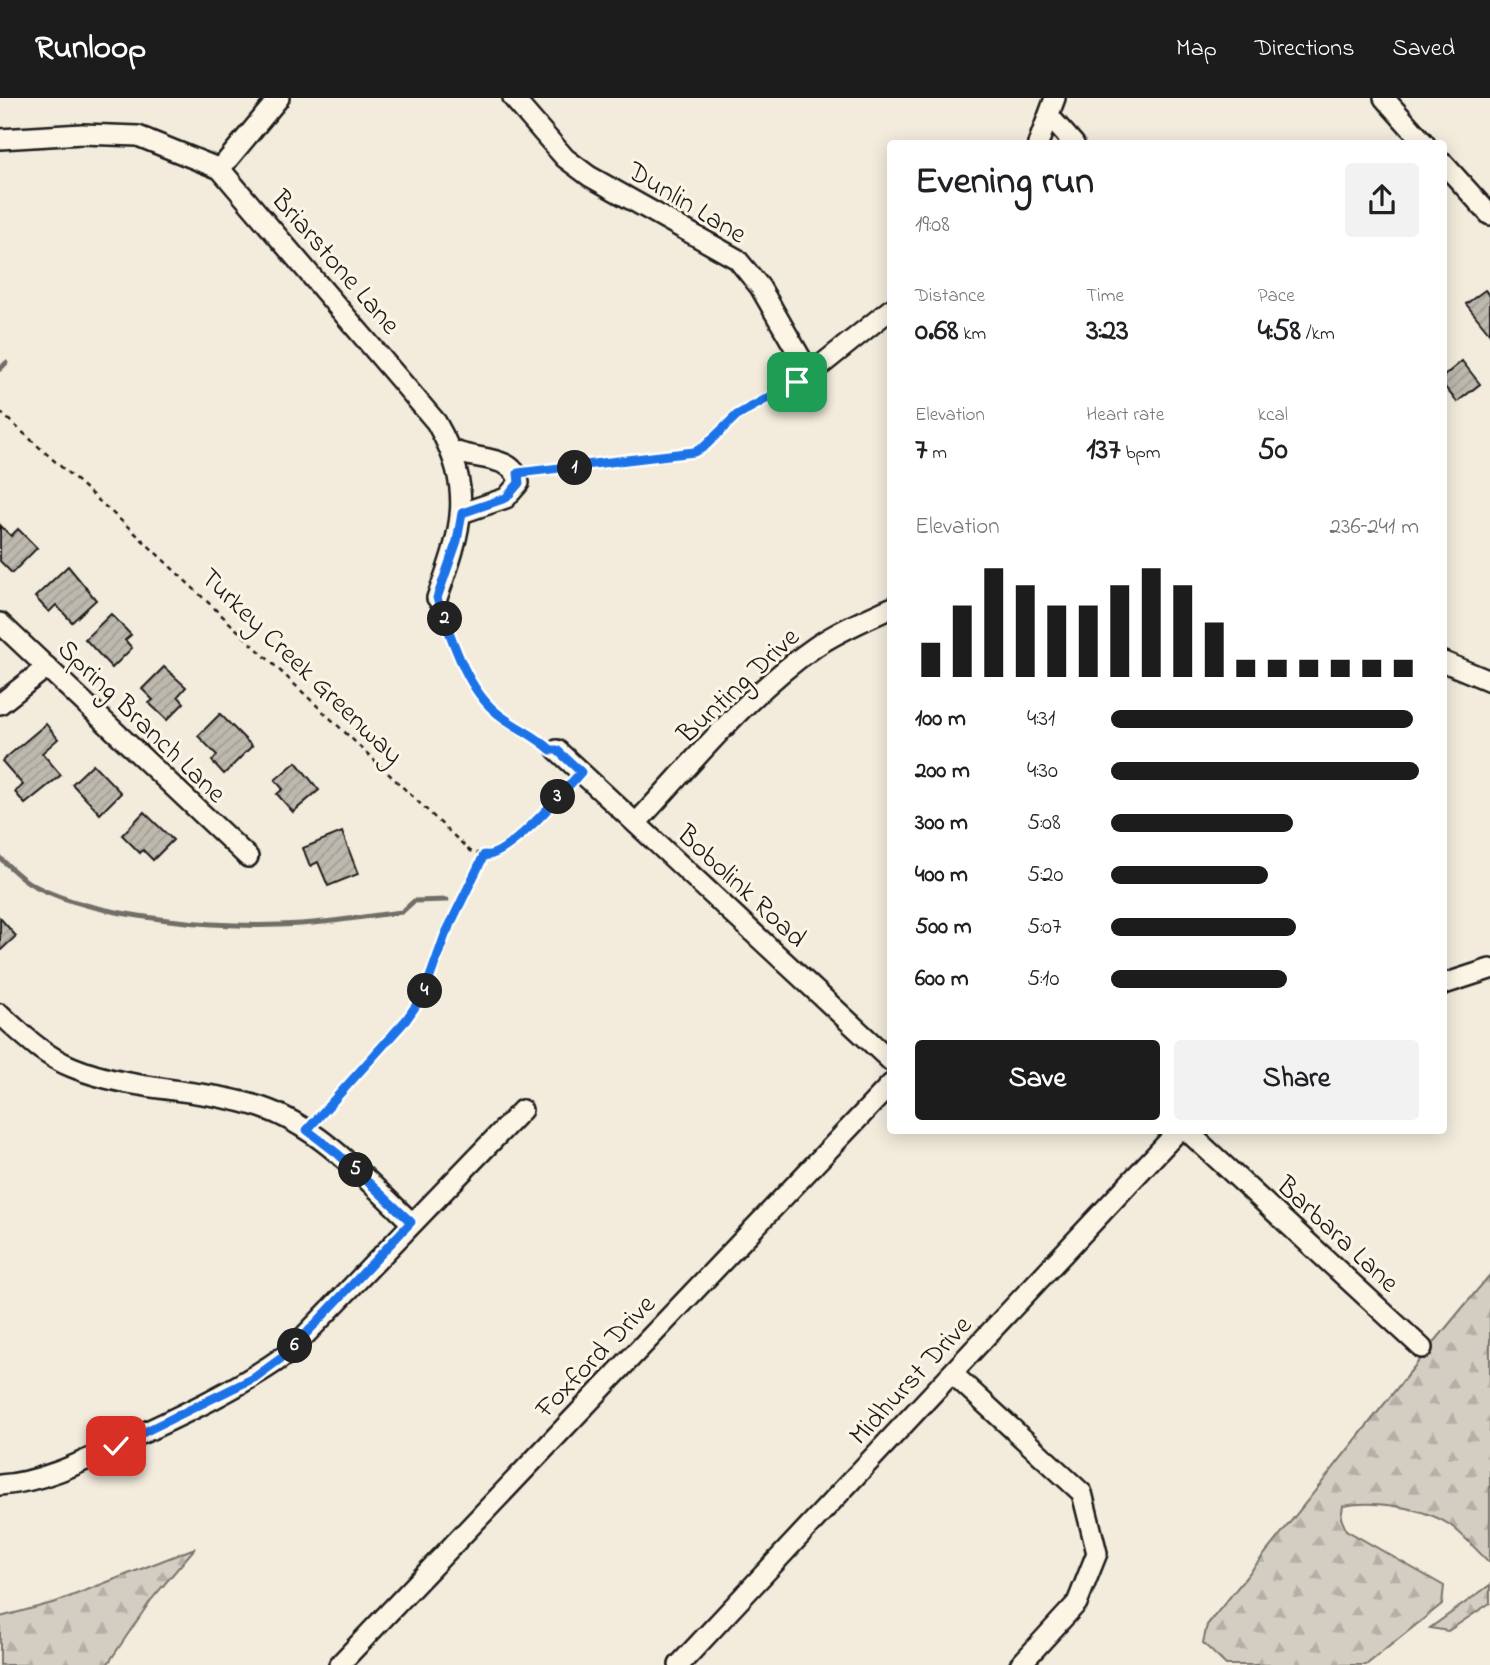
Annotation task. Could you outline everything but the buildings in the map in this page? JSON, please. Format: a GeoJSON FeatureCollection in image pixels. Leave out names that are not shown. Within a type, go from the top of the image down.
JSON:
{"type":"FeatureCollection","features":[{"type":"Feature","properties":{"kind":"street"},"geometry":{"type":"LineString","coordinates":[[220,169],[279,98]]}},
{"type":"Feature","properties":{"kind":"street","name":"Dunlin Lane"},"geometry":{"type":"LineString","coordinates":[[513,98],[565,158],[589,176],[737,259],[760,286],[810,374]]}},
{"type":"Feature","properties":{"kind":"street"},"geometry":{"type":"LineString","coordinates":[[1384,98],[1421,140]]}},
{"type":"Feature","properties":{"kind":"street"},"geometry":{"type":"LineString","coordinates":[[1040,140],[1052,107]]}},
{"type":"Feature","properties":{"kind":"street"},"geometry":{"type":"LineString","coordinates":[[1052,107],[1072,140]]}},
{"type":"Feature","properties":{"kind":"street","name":"Briarstone Lane"},"geometry":{"type":"LineString","coordinates":[[0,139],[82,134],[138,136],[220,169],[436,422],[452,450],[462,513],[457,541],[437,598]]}},
{"type":"Feature","properties":{"kind":"street"},"geometry":{"type":"LineString","coordinates":[[1447,167],[1490,215]]}},
{"type":"Feature","properties":{"kind":"street"},"geometry":{"type":"LineString","coordinates":[[786,389],[810,374],[887,312]]}},
{"type":"Feature","properties":{"kind":"street"},"geometry":{"type":"LineString","coordinates":[[452,450],[509,465],[518,473],[519,483],[506,498],[462,513]]}},
{"type":"Feature","properties":{"kind":"street","name":"Bunting Drive"},"geometry":{"type":"LineString","coordinates":[[636,823],[733,720],[797,660],[847,629],[887,610]]}},
{"type":"Feature","properties":{"kind":"street","name":"Spring Branch Lane"},"geometry":{"type":"LineString","coordinates":[[0,623],[248,858]]}},
{"type":"Feature","properties":{"kind":"street"},"geometry":{"type":"LineString","coordinates":[[1447,663],[1490,681]]}},
{"type":"Feature","properties":{"kind":"street"},"geometry":{"type":"LineString","coordinates":[[0,704],[47,667]]}},
{"type":"Feature","properties":{"kind":"street","name":"Bobolink Road"},"geometry":{"type":"LineString","coordinates":[[557,750],[887,1057]]}},
{"type":"Feature","properties":{"kind":"street"},"geometry":{"type":"LineString","coordinates":[[1447,983],[1490,969]]}},
{"type":"Feature","properties":{"kind":"street"},"geometry":{"type":"LineString","coordinates":[[0,1014],[8,1034],[34,1045],[71,1067],[112,1080],[209,1093],[262,1107],[307,1130],[338,1154],[411,1222]]}},
{"type":"Feature","properties":{"kind":"street","name":"Foxford Drive"},"geometry":{"type":"LineString","coordinates":[[339,1665],[887,1088]]}},
{"type":"Feature","properties":{"kind":"street"},"geometry":{"type":"LineString","coordinates":[[0,1485],[17,1484],[64,1470],[254,1378],[287,1354],[411,1222],[522,1110]]}},
{"type":"Feature","properties":{"kind":"street","name":"Midhurst Drive"},"geometry":{"type":"LineString","coordinates":[[679,1665],[1175,1134]]}},
{"type":"Feature","properties":{"kind":"street","name":"Barbara Lane"},"geometry":{"type":"LineString","coordinates":[[1190,1134],[1422,1348]]}},
{"type":"Feature","properties":{"kind":"street"},"geometry":{"type":"LineString","coordinates":[[953,1374],[1082,1493],[1097,1553],[1077,1604],[1020,1665]]}},
{"type":"Feature","properties":{"kind":"path"},"geometry":{"type":"LineString","coordinates":[[518,473],[694,452],[704,447],[737,415],[786,389]]}},
{"type":"Feature","properties":{"kind":"path","name":"Turkey Creek Greenway"},"geometry":{"type":"LineString","coordinates":[[0,412],[136,534],[470,851],[484,855]]}},
{"type":"Feature","properties":{"kind":"path"},"geometry":{"type":"LineString","coordinates":[[437,598],[463,662],[486,701],[508,722],[557,750]]}},
{"type":"Feature","properties":{"kind":"path"},"geometry":{"type":"LineString","coordinates":[[307,1130],[406,1020],[424,994],[445,935],[484,855],[501,852],[545,812],[581,772]]}},
{"type":"Feature","properties":{"kind":"green space"},"geometry":{"type":"Polygon","coordinates":[[[1490,1275],[1490,1563],[1455,1529],[1439,1519],[1398,1506],[1343,1506],[1341,1518],[1346,1530],[1444,1586],[1442,1604],[1366,1665],[1226,1665],[1203,1643],[1207,1625],[1490,1275]]]}},
{"type":"Feature","properties":{"kind":"green space"},"geometry":{"type":"Polygon","coordinates":[[[195,1548],[151,1600],[107,1665],[0,1665],[0,1617],[56,1602],[195,1548]]]}},
{"type":"Feature","properties":{"kind":"green space"},"geometry":{"type":"Polygon","coordinates":[[[1490,1585],[1490,1603],[1448,1631],[1430,1628],[1490,1585]]]}},
{"type":"Feature","properties":{"kind":"waterway"},"geometry":{"type":"LineString","coordinates":[[0,369],[6,363]]}},
{"type":"Feature","properties":{"kind":"waterway"},"geometry":{"type":"LineString","coordinates":[[0,858],[29,882],[60,897],[92,907],[164,920],[237,925],[313,923],[402,912],[414,901],[447,900]]}},
{"type":"Feature","properties":{"kind":"route"},"geometry":{"type":"LineString","coordinates":[[116,1446],[254,1378],[287,1354],[411,1222],[338,1154],[307,1130],[406,1020],[424,994],[445,935],[484,855],[501,852],[545,812],[581,772],[557,750],[551,750],[496,713],[482,695],[458,653],[437,598],[457,541],[462,513],[493,505],[506,498],[516,490],[519,483],[518,473],[685,455],[700,450],[737,415],[797,382]]}}]}
